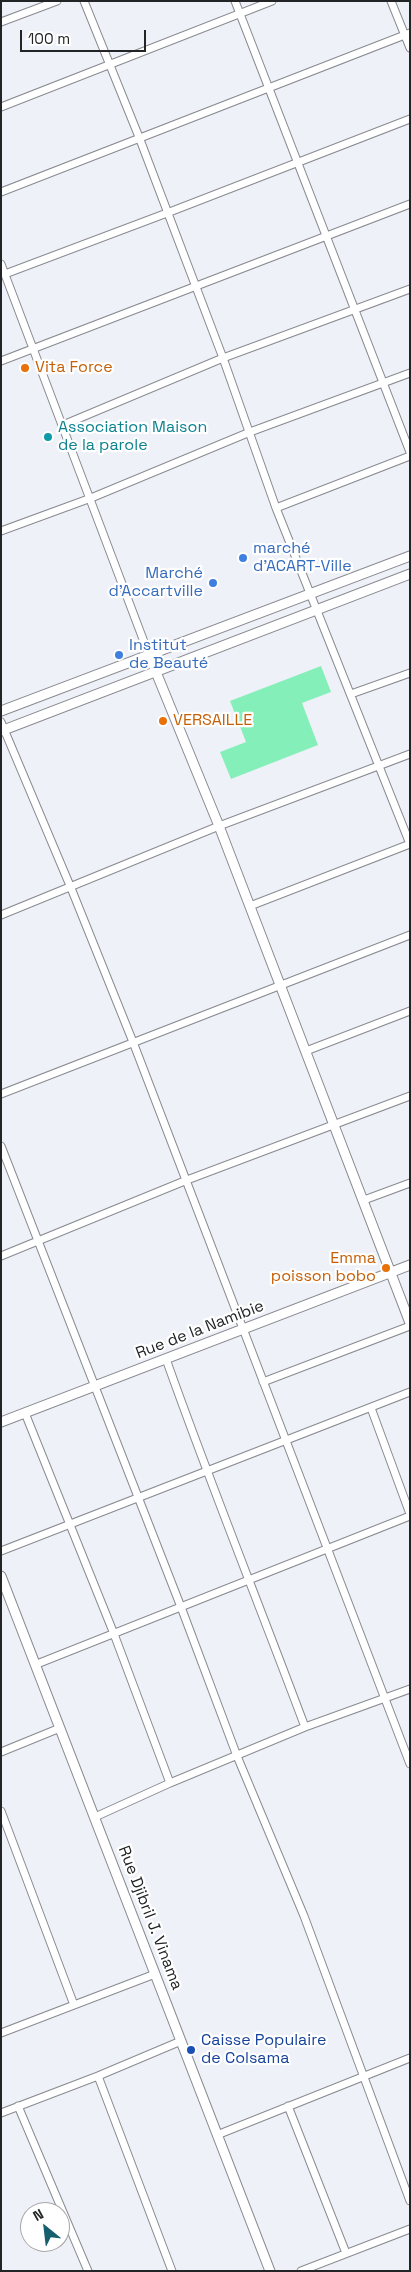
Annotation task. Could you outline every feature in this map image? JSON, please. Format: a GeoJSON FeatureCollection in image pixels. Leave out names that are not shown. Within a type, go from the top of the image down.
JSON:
{"type":"FeatureCollection","features":[{"type":"Feature","properties":{"kind":"street"},"geometry":{"type":"LineString","coordinates":[[1,22],[57,1]]}},
{"type":"Feature","properties":{"kind":"street"},"geometry":{"type":"LineString","coordinates":[[84,1],[139,137],[194,288],[223,358],[276,508],[352,694],[410,844],[250,906]]}},
{"type":"Feature","properties":{"kind":"street"},"geometry":{"type":"LineString","coordinates":[[235,1],[410,454],[276,508]]}},
{"type":"Feature","properties":{"kind":"street"},"geometry":{"type":"LineString","coordinates":[[1,108],[272,1]]}},
{"type":"Feature","properties":{"kind":"street"},"geometry":{"type":"LineString","coordinates":[[391,1],[407,34],[410,48]]}},
{"type":"Feature","properties":{"kind":"street"},"geometry":{"type":"LineString","coordinates":[[1,192],[407,34]]}},
{"type":"Feature","properties":{"kind":"street"},"geometry":{"type":"LineString","coordinates":[[5,274],[410,119]]}},
{"type":"Feature","properties":{"kind":"street"},"geometry":{"type":"LineString","coordinates":[[1,361],[410,204]]}},
{"type":"Feature","properties":{"kind":"street"},"geometry":{"type":"LineString","coordinates":[[1,264],[149,655],[219,826],[410,1324],[263,1382]]}},
{"type":"Feature","properties":{"kind":"street"},"geometry":{"type":"LineString","coordinates":[[63,424],[223,358],[410,289]]}},
{"type":"Feature","properties":{"kind":"street"},"geometry":{"type":"LineString","coordinates":[[1,531],[91,498],[250,432],[410,373]]}},
{"type":"Feature","properties":{"kind":"street"},"geometry":{"type":"LineString","coordinates":[[1,711],[410,556]]}},
{"type":"Feature","properties":{"kind":"street"},"geometry":{"type":"LineString","coordinates":[[410,574],[157,673],[2,728],[72,888],[133,1042],[328,1548],[383,1699],[410,1764]]}},
{"type":"Feature","properties":{"kind":"street"},"geometry":{"type":"LineString","coordinates":[[352,694],[410,673]]}},
{"type":"Feature","properties":{"kind":"street"},"geometry":{"type":"LineString","coordinates":[[1,915],[72,888],[219,826],[410,754]]}},
{"type":"Feature","properties":{"kind":"street"},"geometry":{"type":"LineString","coordinates":[[1,1094],[410,935]]}},
{"type":"Feature","properties":{"kind":"street"},"geometry":{"type":"LineString","coordinates":[[306,1050],[410,1011]]}},
{"type":"Feature","properties":{"kind":"street"},"geometry":{"type":"LineString","coordinates":[[1,1256],[187,1180],[410,1096]]}},
{"type":"Feature","properties":{"kind":"street"},"geometry":{"type":"LineString","coordinates":[[1,1146],[181,1607],[237,1756],[304,1916],[410,2201]]}},
{"type":"Feature","properties":{"kind":"street"},"geometry":{"type":"LineString","coordinates":[[364,1200],[410,1182]]}},
{"type":"Feature","properties":{"kind":"street","name":"Rue de la Namibie"},"geometry":{"type":"LineString","coordinates":[[1,1422],[410,1265]]}},
{"type":"Feature","properties":{"kind":"street"},"geometry":{"type":"LineString","coordinates":[[166,1359],[206,1471],[250,1580],[305,1727]]}},
{"type":"Feature","properties":{"kind":"street"},"geometry":{"type":"LineString","coordinates":[[1,1551],[410,1392]]}},
{"type":"Feature","properties":{"kind":"street"},"geometry":{"type":"LineString","coordinates":[[37,1664],[410,1515],[371,1408]]}},
{"type":"Feature","properties":{"kind":"street"},"geometry":{"type":"LineString","coordinates":[[25,1413],[71,1524],[170,1783]]}},
{"type":"Feature","properties":{"kind":"street","name":"Rue Djibril J. Vinama"},"geometry":{"type":"LineString","coordinates":[[1,1576],[37,1664],[270,2271]]}},
{"type":"Feature","properties":{"kind":"street"},"geometry":{"type":"LineString","coordinates":[[95,1817],[170,1783],[305,1727],[410,1690]]}},
{"type":"Feature","properties":{"kind":"street"},"geometry":{"type":"LineString","coordinates":[[1,1752],[60,1728]]}},
{"type":"Feature","properties":{"kind":"street"},"geometry":{"type":"LineString","coordinates":[[1,1811],[74,2005]]}},
{"type":"Feature","properties":{"kind":"street"},"geometry":{"type":"LineString","coordinates":[[1,2033],[155,1974]]}},
{"type":"Feature","properties":{"kind":"street"},"geometry":{"type":"LineString","coordinates":[[1,2113],[98,2076],[181,2041]]}},
{"type":"Feature","properties":{"kind":"street"},"geometry":{"type":"LineString","coordinates":[[217,2135],[410,2058]]}},
{"type":"Feature","properties":{"kind":"street"},"geometry":{"type":"LineString","coordinates":[[98,2076],[172,2271]]}},
{"type":"Feature","properties":{"kind":"street"},"geometry":{"type":"LineString","coordinates":[[18,2106],[88,2271]]}},
{"type":"Feature","properties":{"kind":"street"},"geometry":{"type":"LineString","coordinates":[[288,2106],[346,2253]]}},
{"type":"Feature","properties":{"kind":"street"},"geometry":{"type":"LineString","coordinates":[[301,2271],[410,2229]]}},
{"type":"Feature","properties":{"kind":"green space"},"geometry":{"type":"Polygon","coordinates":[[[321,666],[331,692],[302,703],[318,745],[231,779],[220,752],[246,742],[230,701],[321,666]]]}},
{"type":"Feature","properties":{"kind":"place","name":"Vita Force"},"geometry":{"type":"Point","coordinates":[25,368]}},
{"type":"Feature","properties":{"kind":"place","name":"Association Maison de la parole"},"geometry":{"type":"Point","coordinates":[48,437]}},
{"type":"Feature","properties":{"kind":"place","name":"marché d'ACART-Ville"},"geometry":{"type":"Point","coordinates":[243,558]}},
{"type":"Feature","properties":{"kind":"place","name":"Marché d'Accartville"},"geometry":{"type":"Point","coordinates":[213,583]}},
{"type":"Feature","properties":{"kind":"place","name":"Institut de Beauté"},"geometry":{"type":"Point","coordinates":[119,655]}},
{"type":"Feature","properties":{"kind":"place","name":"VERSAILLE"},"geometry":{"type":"Point","coordinates":[163,721]}},
{"type":"Feature","properties":{"kind":"place","name":"Emma poisson bobo"},"geometry":{"type":"Point","coordinates":[386,1268]}},
{"type":"Feature","properties":{"kind":"place","name":"Caisse Populaire de Colsama"},"geometry":{"type":"Point","coordinates":[191,2050]}}]}
